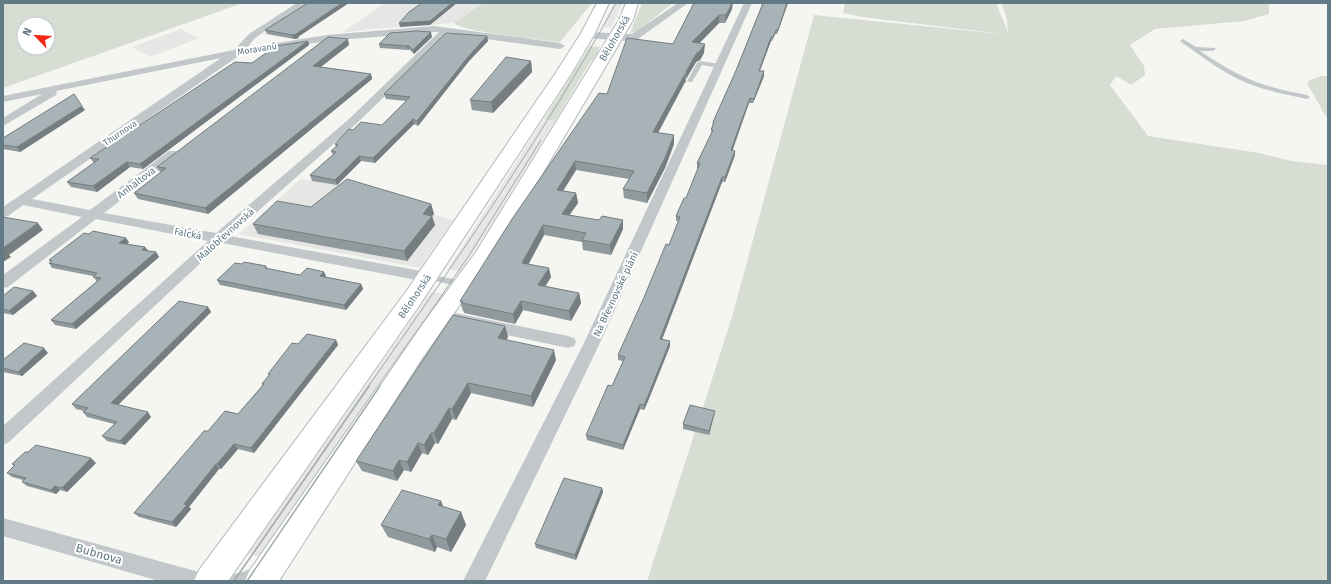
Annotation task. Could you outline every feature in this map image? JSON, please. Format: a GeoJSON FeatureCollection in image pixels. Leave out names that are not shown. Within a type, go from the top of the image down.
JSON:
{"type":"FeatureCollection","features":[{"type":"Feature","properties":{"kind":"main road","name":"Bělohorská"},"geometry":{"type":"LineString","coordinates":[[210,581],[381,344],[427,277],[563,74],[587,35],[603,3]]}},
{"type":"Feature","properties":{"kind":"main road","name":"Bělohorská"},"geometry":{"type":"LineString","coordinates":[[261,581],[415,351],[465,284],[488,249],[614,37],[626,20],[632,3]]}},
{"type":"Feature","properties":{"kind":"street"},"geometry":{"type":"LineString","coordinates":[[237,52],[252,36],[303,3]]}},
{"type":"Feature","properties":{"kind":"street"},"geometry":{"type":"LineString","coordinates":[[587,35],[628,38],[637,36],[684,3]]}},
{"type":"Feature","properties":{"kind":"street","name":"Na Břevnovské pláni"},"geometry":{"type":"LineString","coordinates":[[474,581],[592,345],[748,3]]}},
{"type":"Feature","properties":{"kind":"street","name":"Moravanů"},"geometry":{"type":"LineString","coordinates":[[3,99],[237,52],[327,38],[397,31],[434,29],[446,30],[560,46]]}},
{"type":"Feature","properties":{"kind":"street","name":"Malobřevnovská"},"geometry":{"type":"LineString","coordinates":[[3,437],[219,238],[377,98],[438,40],[446,30]]}},
{"type":"Feature","properties":{"kind":"street"},"geometry":{"type":"LineString","coordinates":[[309,52],[327,38]]}},
{"type":"Feature","properties":{"kind":"street","name":"Thurnova"},"geometry":{"type":"LineString","coordinates":[[3,213],[237,52]]}},
{"type":"Feature","properties":{"kind":"street"},"geometry":{"type":"LineString","coordinates":[[3,123],[60,88]]}},
{"type":"Feature","properties":{"kind":"street","name":"Anhaltova"},"geometry":{"type":"LineString","coordinates":[[3,283],[184,146]]}},
{"type":"Feature","properties":{"kind":"street","name":"Falcká"},"geometry":{"type":"LineString","coordinates":[[20,201],[427,277]]}},
{"type":"Feature","properties":{"kind":"street"},"geometry":{"type":"LineString","coordinates":[[441,316],[568,342]]}},
{"type":"Feature","properties":{"kind":"street","name":"Bubnova"},"geometry":{"type":"LineString","coordinates":[[3,527],[195,581]]}},
{"type":"Feature","properties":{"kind":"lane"},"geometry":{"type":"LineString","coordinates":[[1183,41],[1236,76],[1248,82],[1279,93],[1306,97]]}},
{"type":"Feature","properties":{"kind":"lane"},"geometry":{"type":"LineString","coordinates":[[1196,49],[1213,49]]}},
{"type":"Feature","properties":{"kind":"lane"},"geometry":{"type":"LineString","coordinates":[[690,81],[700,63],[720,66]]}},
{"type":"Feature","properties":{"kind":"lane"},"geometry":{"type":"LineString","coordinates":[[427,277],[465,284]]}},
{"type":"Feature","properties":{"kind":"lane"},"geometry":{"type":"LineString","coordinates":[[223,581],[244,577],[257,570],[274,557],[283,547]]}},
{"type":"Feature","properties":{"kind":"shaded area"},"geometry":{"type":"Polygon","coordinates":[[[243,3],[3,88],[3,4],[243,3]]]}},
{"type":"Feature","properties":{"kind":"shaded area"},"geometry":{"type":"Polygon","coordinates":[[[385,3],[483,3],[454,23],[362,30],[342,33],[385,3]]]}},
{"type":"Feature","properties":{"kind":"shaded area"},"geometry":{"type":"Polygon","coordinates":[[[483,3],[592,3],[560,42],[487,32],[460,26],[454,23],[483,3]]]}},
{"type":"Feature","properties":{"kind":"shaded area"},"geometry":{"type":"Polygon","coordinates":[[[614,3],[623,3],[611,28],[602,27],[614,3]]]}},
{"type":"Feature","properties":{"kind":"shaded area"},"geometry":{"type":"Polygon","coordinates":[[[642,3],[673,3],[636,32],[630,33],[642,3]]]}},
{"type":"Feature","properties":{"kind":"shaded area"},"geometry":{"type":"Polygon","coordinates":[[[845,3],[996,3],[1008,32],[1007,19],[1001,3],[1269,3],[1269,14],[1244,21],[1155,29],[1130,45],[1144,66],[1145,75],[1131,85],[1116,76],[1110,85],[1148,136],[1259,153],[1291,161],[1328,165],[1328,581],[647,581],[732,317],[814,15],[1011,35],[862,17],[843,13],[845,3]]]}},
{"type":"Feature","properties":{"kind":"shaded area"},"geometry":{"type":"Polygon","coordinates":[[[181,29],[199,38],[150,57],[132,47],[181,29]]]}},
{"type":"Feature","properties":{"kind":"shaded area"},"geometry":{"type":"Polygon","coordinates":[[[590,46],[600,47],[598,50],[600,51],[589,64],[555,121],[544,119],[590,46]]]}},
{"type":"Feature","properties":{"kind":"shaded area"},"geometry":{"type":"Polygon","coordinates":[[[1321,76],[1328,76],[1328,120],[1308,85],[1308,81],[1321,76]]]}},
{"type":"Feature","properties":{"kind":"shaded area"},"geometry":{"type":"Polygon","coordinates":[[[544,119],[555,121],[490,227],[461,271],[448,269],[544,119]]]}},
{"type":"Feature","properties":{"kind":"shaded area"},"geometry":{"type":"Polygon","coordinates":[[[301,179],[337,185],[453,220],[420,268],[239,234],[301,179]]]}},
{"type":"Feature","properties":{"kind":"shaded area"},"geometry":{"type":"Polygon","coordinates":[[[431,292],[445,294],[275,547],[257,556],[248,554],[431,292]]]}},
{"type":"Feature","properties":{"kind":"building"},"geometry":{"type":"Polygon","coordinates":[[[308,3],[342,3],[297,34],[292,35],[265,30],[308,3]]]}},
{"type":"Feature","properties":{"kind":"building"},"geometry":{"type":"Polygon","coordinates":[[[422,3],[452,3],[430,21],[399,23],[409,12],[422,3]]]}},
{"type":"Feature","properties":{"kind":"building"},"geometry":{"type":"Polygon","coordinates":[[[694,3],[732,3],[726,15],[719,15],[692,42],[705,44],[696,54],[686,72],[687,74],[685,74],[653,132],[674,135],[665,158],[647,193],[623,189],[634,171],[575,161],[557,190],[576,193],[562,214],[599,220],[602,216],[623,220],[610,245],[582,240],[586,233],[543,225],[522,263],[549,268],[538,285],[579,293],[569,311],[521,301],[513,314],[462,303],[463,302],[460,301],[512,219],[599,93],[607,94],[627,38],[673,44],[694,3]]]}},
{"type":"Feature","properties":{"kind":"building"},"geometry":{"type":"Polygon","coordinates":[[[763,3],[787,3],[778,30],[776,30],[773,37],[771,37],[759,71],[764,71],[754,99],[750,98],[731,150],[735,151],[725,177],[722,177],[660,339],[670,341],[648,396],[644,405],[640,404],[623,445],[586,435],[608,385],[612,386],[625,357],[618,355],[666,244],[669,245],[680,217],[676,216],[684,198],[686,198],[700,163],[697,163],[713,130],[711,130],[713,122],[735,73],[763,3]]]}},
{"type":"Feature","properties":{"kind":"building"},"geometry":{"type":"Polygon","coordinates":[[[417,31],[431,32],[413,50],[408,45],[379,44],[390,33],[417,31]]]}},
{"type":"Feature","properties":{"kind":"building"},"geometry":{"type":"Polygon","coordinates":[[[446,33],[487,36],[468,57],[417,121],[413,119],[373,158],[359,156],[335,180],[310,175],[336,152],[331,151],[338,145],[335,144],[349,129],[353,130],[361,122],[382,125],[410,97],[384,94],[446,33]]]}},
{"type":"Feature","properties":{"kind":"building"},"geometry":{"type":"Polygon","coordinates":[[[328,37],[348,39],[313,66],[371,74],[205,208],[134,193],[166,168],[157,167],[328,37]]]}},
{"type":"Feature","properties":{"kind":"building"},"geometry":{"type":"Polygon","coordinates":[[[308,41],[140,164],[127,162],[93,186],[67,182],[99,159],[90,158],[235,62],[252,63],[276,46],[308,41]]]}},
{"type":"Feature","properties":{"kind":"building"},"geometry":{"type":"Polygon","coordinates":[[[506,57],[531,61],[491,102],[470,100],[506,57]]]}},
{"type":"Feature","properties":{"kind":"building"},"geometry":{"type":"Polygon","coordinates":[[[74,94],[82,106],[17,147],[3,145],[3,138],[74,94]]]}},
{"type":"Feature","properties":{"kind":"building"},"geometry":{"type":"Polygon","coordinates":[[[347,179],[431,204],[423,214],[432,216],[404,251],[253,224],[277,201],[311,207],[347,179]]]}},
{"type":"Feature","properties":{"kind":"building"},"geometry":{"type":"Polygon","coordinates":[[[3,217],[38,223],[3,248],[3,217]]]}},
{"type":"Feature","properties":{"kind":"building"},"geometry":{"type":"Polygon","coordinates":[[[93,231],[126,238],[119,243],[145,247],[142,250],[156,252],[72,324],[51,320],[101,278],[93,277],[97,273],[49,263],[52,261],[49,260],[84,233],[89,234],[93,231]]]}},
{"type":"Feature","properties":{"kind":"building"},"geometry":{"type":"Polygon","coordinates":[[[244,262],[300,275],[307,268],[324,272],[320,276],[361,284],[344,305],[217,280],[235,263],[242,264],[244,262]]]}},
{"type":"Feature","properties":{"kind":"building"},"geometry":{"type":"Polygon","coordinates":[[[14,287],[33,291],[9,311],[3,309],[3,296],[14,287]]]}},
{"type":"Feature","properties":{"kind":"building"},"geometry":{"type":"Polygon","coordinates":[[[179,301],[208,307],[111,403],[148,412],[120,441],[102,436],[117,422],[83,412],[88,408],[72,404],[179,301]]]}},
{"type":"Feature","properties":{"kind":"building"},"geometry":{"type":"Polygon","coordinates":[[[453,315],[505,326],[498,338],[554,350],[531,396],[468,383],[452,409],[449,408],[434,433],[431,433],[424,445],[418,443],[407,462],[399,460],[393,471],[356,461],[453,315]]]}},
{"type":"Feature","properties":{"kind":"building"},"geometry":{"type":"Polygon","coordinates":[[[307,334],[336,340],[251,448],[234,444],[184,504],[187,505],[172,522],[134,513],[204,431],[208,431],[225,411],[238,414],[264,384],[262,384],[270,374],[268,374],[292,343],[298,344],[307,334]]]}},
{"type":"Feature","properties":{"kind":"building"},"geometry":{"type":"Polygon","coordinates":[[[24,343],[44,348],[18,372],[3,368],[3,360],[24,343]]]}},
{"type":"Feature","properties":{"kind":"building"},"geometry":{"type":"Polygon","coordinates":[[[690,405],[715,411],[709,431],[683,424],[690,405]]]}},
{"type":"Feature","properties":{"kind":"building"},"geometry":{"type":"Polygon","coordinates":[[[36,445],[91,458],[62,488],[55,486],[51,490],[22,482],[26,478],[7,473],[15,465],[12,464],[25,452],[28,452],[36,445]]]}},
{"type":"Feature","properties":{"kind":"building"},"geometry":{"type":"Polygon","coordinates":[[[564,478],[602,488],[575,555],[535,544],[564,478]]]}},
{"type":"Feature","properties":{"kind":"building"},"geometry":{"type":"Polygon","coordinates":[[[402,490],[441,501],[438,505],[461,512],[446,539],[432,535],[429,539],[381,525],[402,490]]]}},
{"type":"Feature","properties":{"kind":"tram line"},"geometry":{"type":"LineString","coordinates":[[368,387],[497,198],[559,102],[616,3]]}},
{"type":"Feature","properties":{"kind":"tram line"},"geometry":{"type":"LineString","coordinates":[[379,387],[470,254],[541,140]]}},
{"type":"Feature","properties":{"kind":"tram line"},"geometry":{"type":"LineString","coordinates":[[234,581],[369,386]]}},
{"type":"Feature","properties":{"kind":"tram line"},"geometry":{"type":"LineString","coordinates":[[247,581],[380,386]]}}]}
